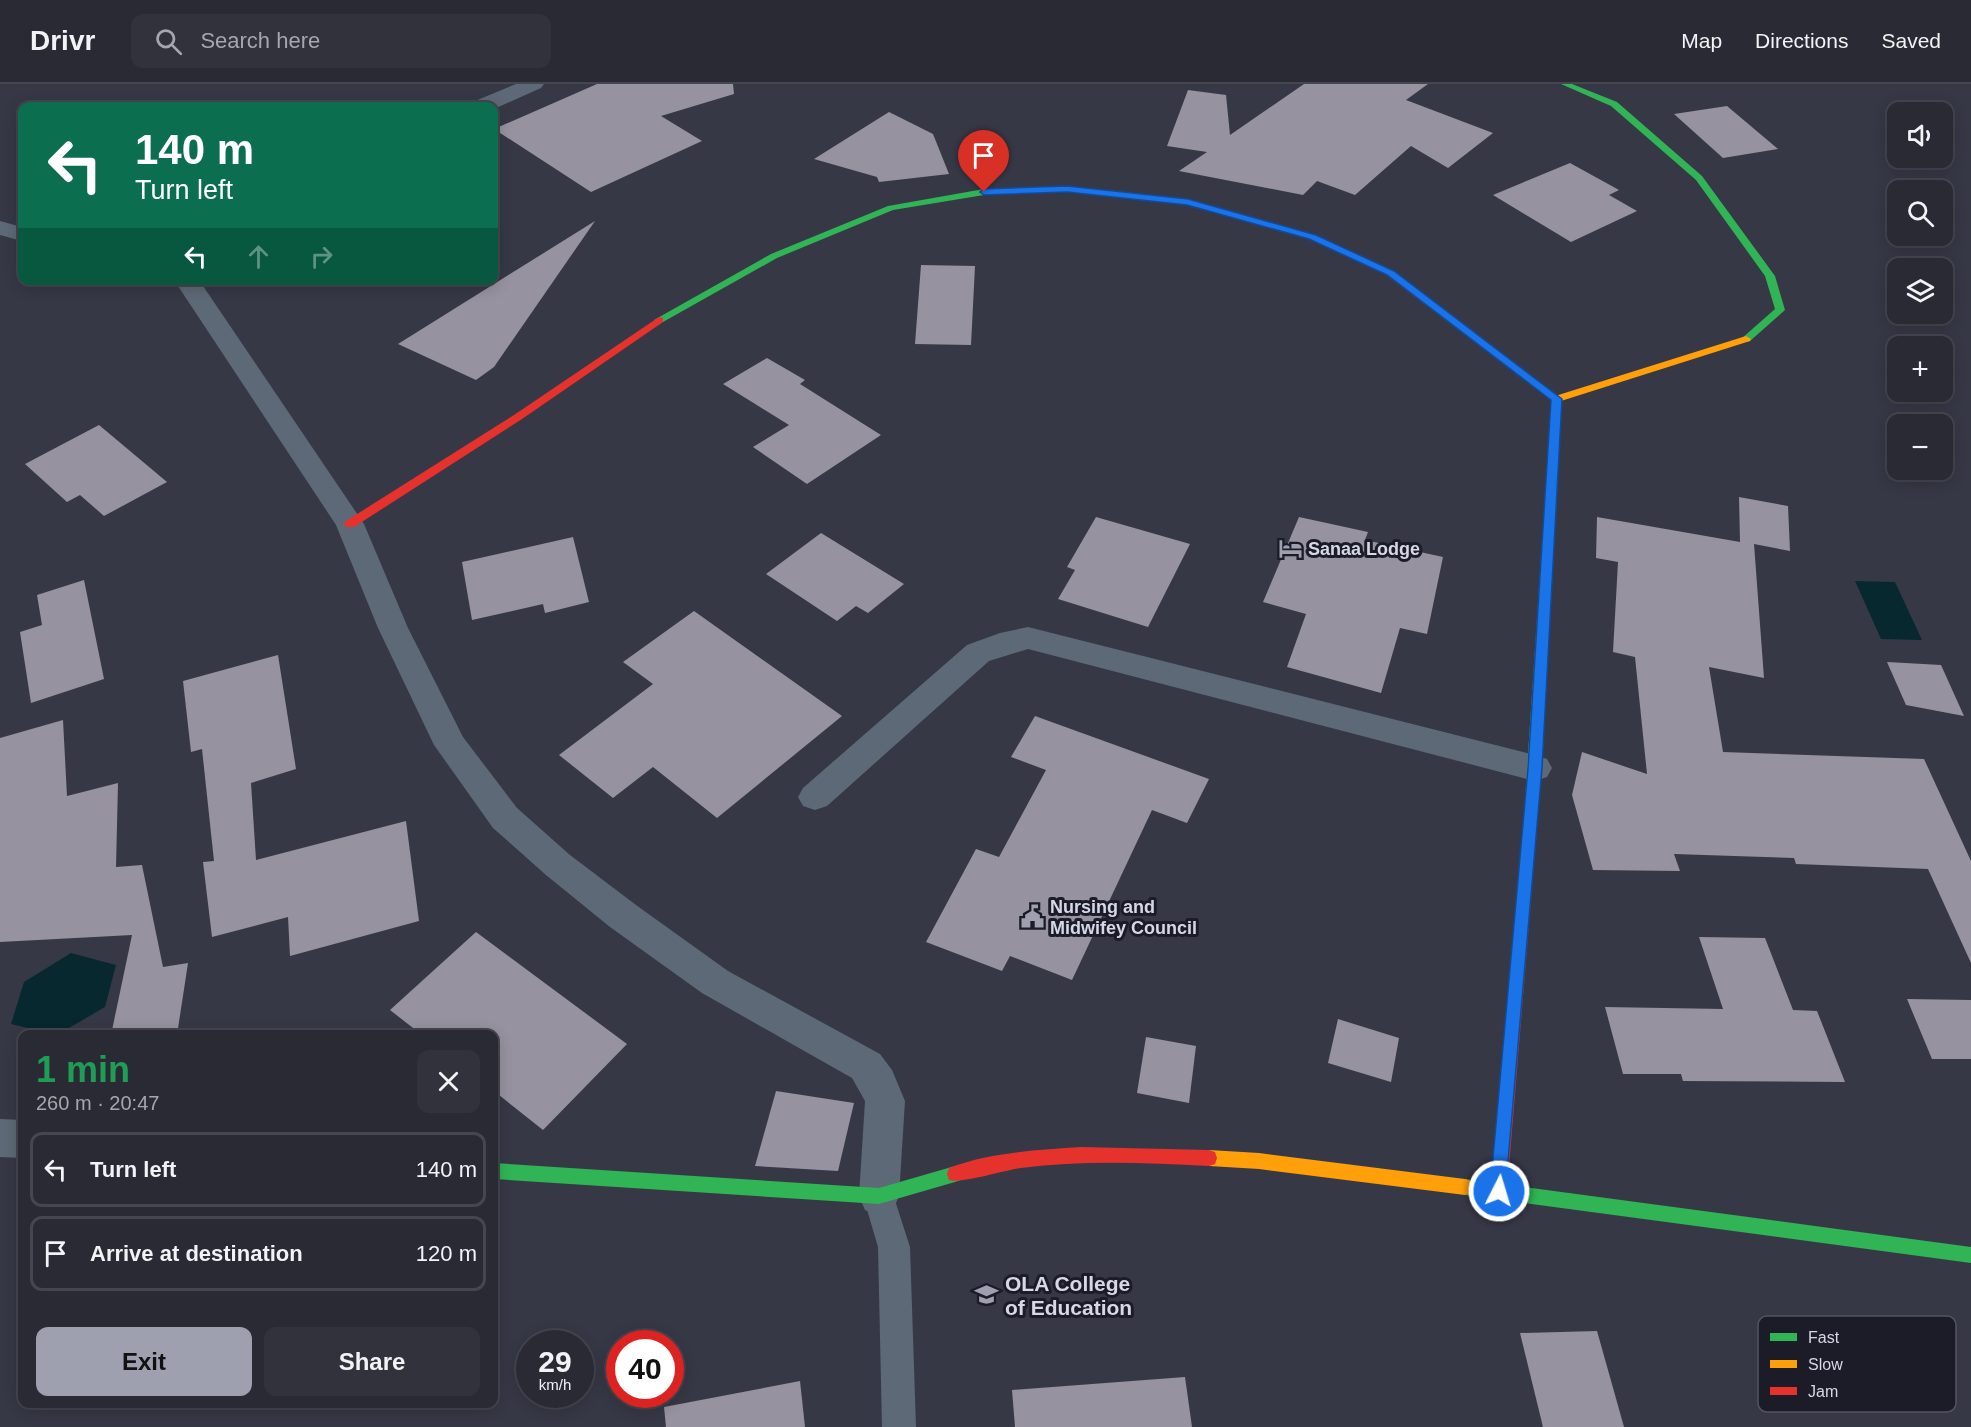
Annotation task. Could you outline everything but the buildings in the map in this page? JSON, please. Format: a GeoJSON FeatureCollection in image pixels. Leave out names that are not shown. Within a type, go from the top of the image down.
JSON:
{"type":"FeatureCollection","features":[{"type":"Feature","properties":{"kind":"street"},"geometry":{"type":"LineString","coordinates":[[492,102],[534,84]]}},
{"type":"Feature","properties":{"kind":"street"},"geometry":{"type":"LineString","coordinates":[[1556,399],[1743,342],[1780,310],[1770,276],[1699,178],[1614,104],[1565,84]]}},
{"type":"Feature","properties":{"kind":"street"},"geometry":{"type":"LineString","coordinates":[[350,524],[518,417],[658,320],[774,256],[891,208],[984,192],[1067,189],[1188,202],[1313,237],[1390,273],[1556,399]]}},
{"type":"Feature","properties":{"kind":"street"},"geometry":{"type":"LineString","coordinates":[[0,228],[18,233]]}},
{"type":"Feature","properties":{"kind":"street"},"geometry":{"type":"LineString","coordinates":[[191,285],[350,524],[393,628],[450,745],[505,818],[558,865],[623,916],[716,981],[867,1066],[878,1083],[885,1101],[879,1196]]}},
{"type":"Feature","properties":{"kind":"street"},"geometry":{"type":"LineString","coordinates":[[1499,1191],[1535,768],[1556,399]]}},
{"type":"Feature","properties":{"kind":"street"},"geometry":{"type":"LineString","coordinates":[[815,797],[978,653],[1000,644],[1028,638],[1535,768]]}},
{"type":"Feature","properties":{"kind":"street"},"geometry":{"type":"LineString","coordinates":[[0,1138],[18,1139]]}},
{"type":"Feature","properties":{"kind":"street"},"geometry":{"type":"LineString","coordinates":[[498,1171],[879,1196],[977,1167],[1023,1158],[1079,1153],[1258,1161],[1971,1255]]}},
{"type":"Feature","properties":{"kind":"lane"},"geometry":{"type":"LineString","coordinates":[[879,1196],[894,1247],[899,1427]]}},
{"type":"Feature","properties":{"kind":"shaded area"},"geometry":{"type":"Polygon","coordinates":[[[1855,581],[1895,582],[1922,640],[1881,639],[1855,581]]]}},
{"type":"Feature","properties":{"kind":"shaded area"},"geometry":{"type":"Polygon","coordinates":[[[71,953],[116,965],[105,1007],[66,1030],[36,1030],[11,1024],[24,982],[71,953]]]}},
{"type":"Feature","properties":{"kind":"traffic: fast"},"geometry":{"type":"LineString","coordinates":[[1565,84],[1614,104],[1699,178],[1770,276],[1780,310],[1746,339]]}},
{"type":"Feature","properties":{"kind":"traffic: fast"},"geometry":{"type":"LineString","coordinates":[[659,320],[774,256],[891,208],[984,192],[1067,189],[1188,202],[1206,207]]}},
{"type":"Feature","properties":{"kind":"traffic: fast"},"geometry":{"type":"LineString","coordinates":[[1467,331],[1556,399]]}},
{"type":"Feature","properties":{"kind":"traffic: fast"},"geometry":{"type":"LineString","coordinates":[[1531,815],[1550,512]]}},
{"type":"Feature","properties":{"kind":"traffic: fast"},"geometry":{"type":"LineString","coordinates":[[498,1171],[879,1196],[955,1174]]}},
{"type":"Feature","properties":{"kind":"traffic: fast"},"geometry":{"type":"LineString","coordinates":[[1465,1187],[1971,1255]]}},
{"type":"Feature","properties":{"kind":"traffic: slow"},"geometry":{"type":"LineString","coordinates":[[1550,512],[1556,399],[1746,339]]}},
{"type":"Feature","properties":{"kind":"traffic: slow"},"geometry":{"type":"LineString","coordinates":[[1209,1158],[1259,1161],[1465,1187]]}},
{"type":"Feature","properties":{"kind":"traffic: jam"},"geometry":{"type":"LineString","coordinates":[[1206,207],[1313,237],[1390,273],[1467,331]]}},
{"type":"Feature","properties":{"kind":"traffic: jam"},"geometry":{"type":"LineString","coordinates":[[350,524],[518,417],[659,320]]}},
{"type":"Feature","properties":{"kind":"traffic: jam"},"geometry":{"type":"LineString","coordinates":[[1499,1191],[1531,815]]}},
{"type":"Feature","properties":{"kind":"traffic: jam"},"geometry":{"type":"LineString","coordinates":[[955,1174],[1018,1160],[1081,1155],[1209,1158]]}},
{"type":"Feature","properties":{"kind":"place","name":"Sanaa Lodge"},"geometry":{"type":"Point","coordinates":[1290,549]}},
{"type":"Feature","properties":{"kind":"place","name":"Nursing and Midwifey Council"},"geometry":{"type":"Point","coordinates":[1032,917]}},
{"type":"Feature","properties":{"kind":"place","name":"OLA College of Education"},"geometry":{"type":"Point","coordinates":[987,1295]}},
{"type":"Feature","properties":{"kind":"route"},"geometry":{"type":"LineString","coordinates":[[984,192],[1067,189],[1188,202],[1313,237],[1390,273],[1556,399],[1535,768],[1499,1191]]}}]}
